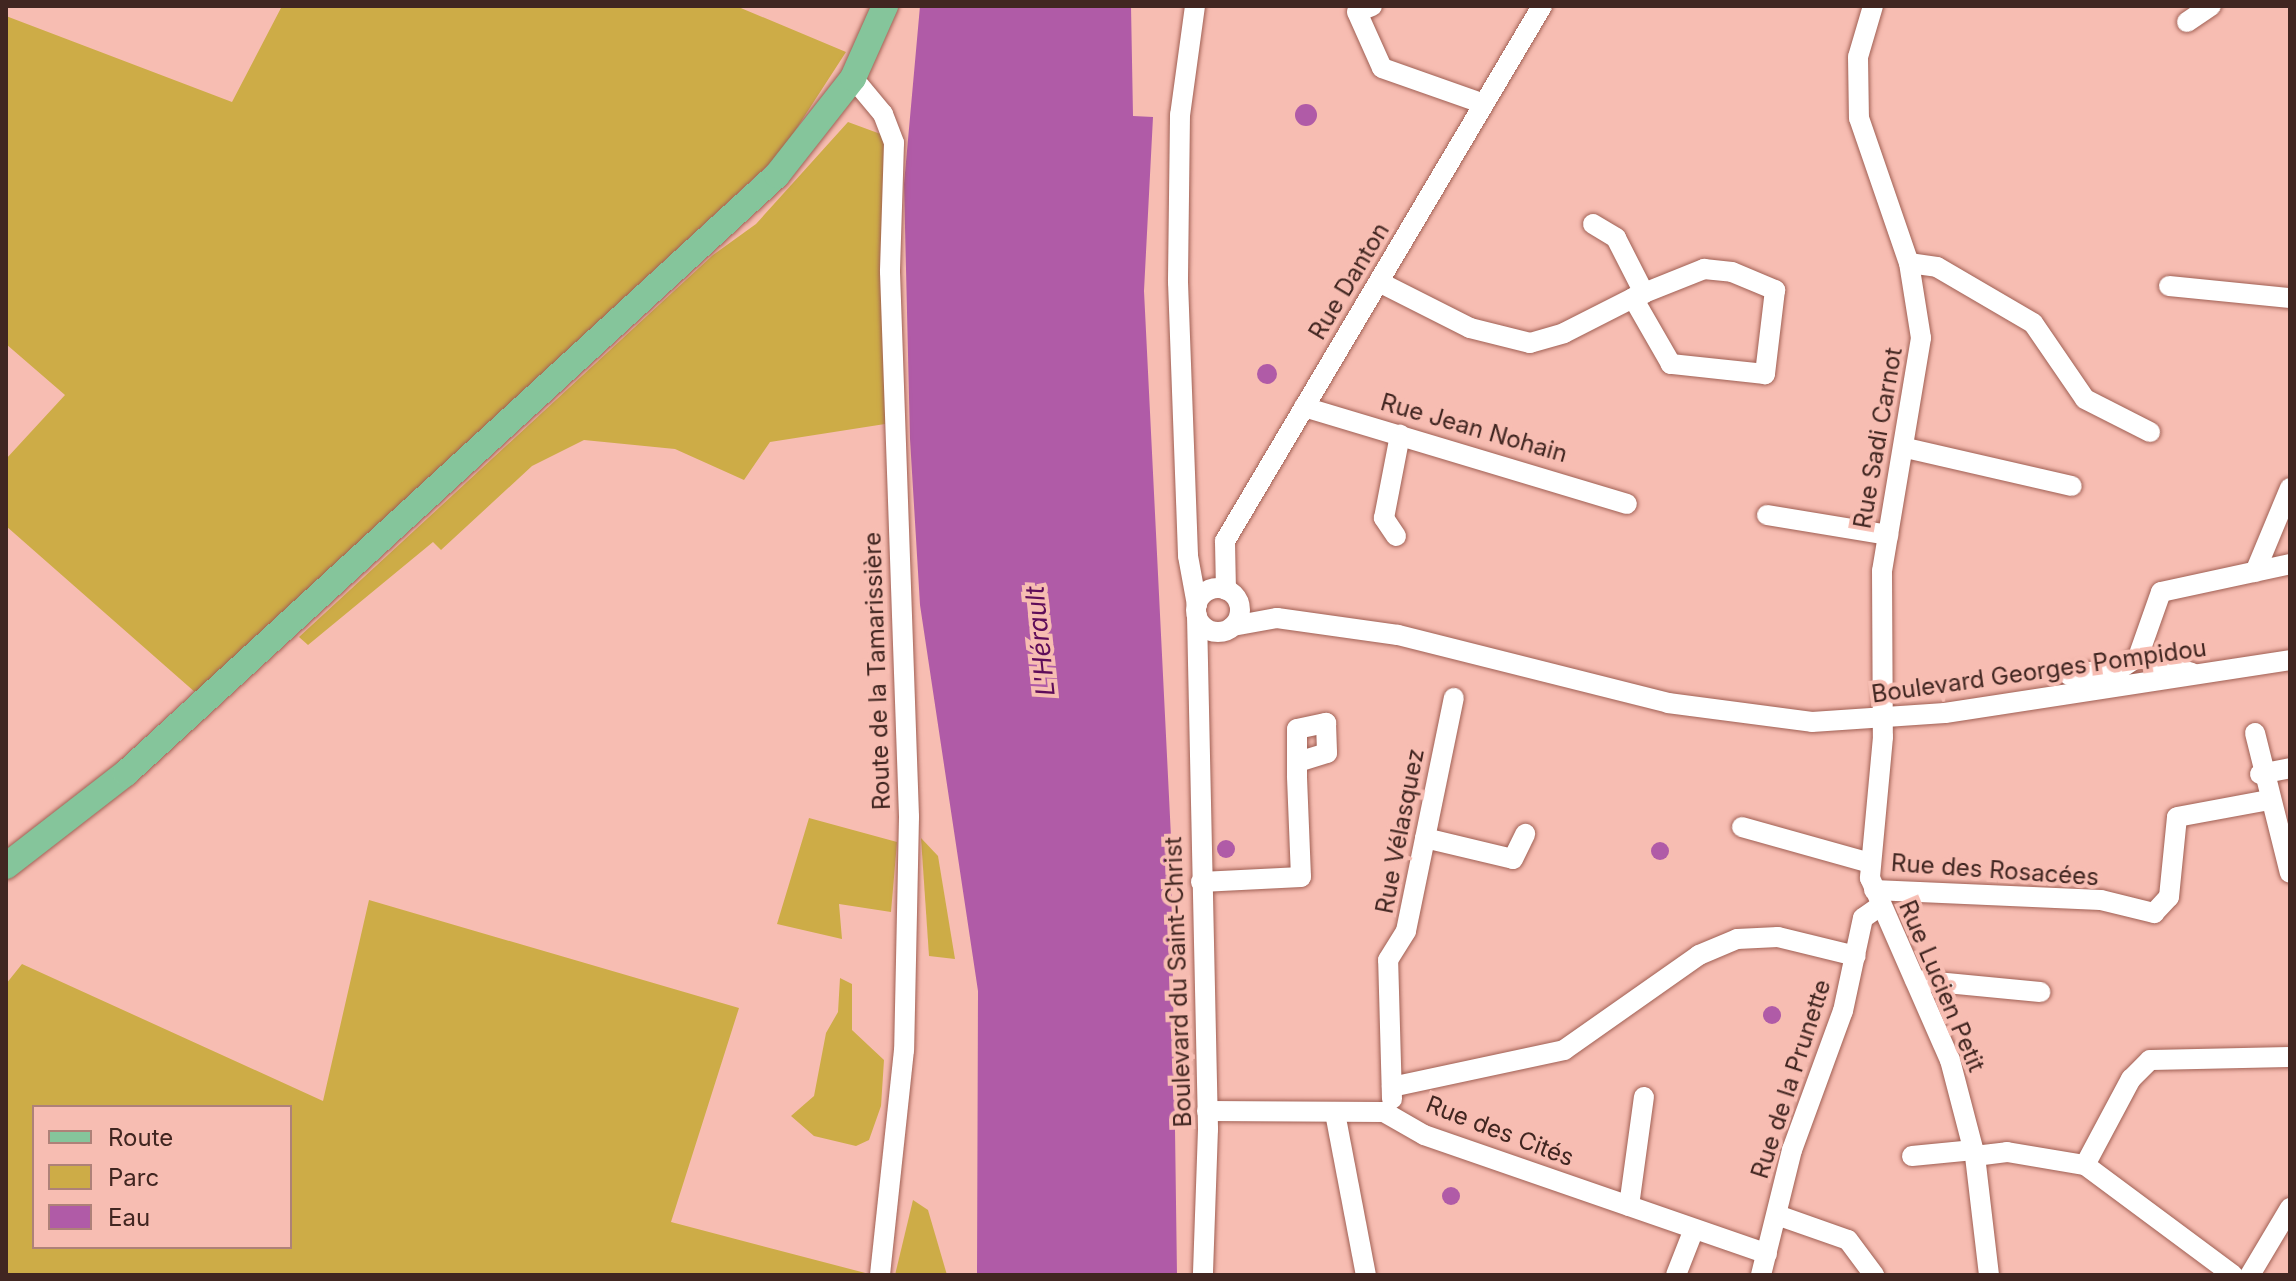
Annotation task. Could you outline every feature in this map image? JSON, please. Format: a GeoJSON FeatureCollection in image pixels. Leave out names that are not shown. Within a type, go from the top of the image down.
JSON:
{"type":"FeatureCollection","features":[{"type":"Feature","properties":{"kind":"main road"},"geometry":{"type":"LineString","coordinates":[[6,866],[126,773],[777,175],[853,78],[885,6]]}},
{"type":"Feature","properties":{"kind":"street","name":"Boulevard du Saint-Christ"},"geometry":{"type":"LineString","coordinates":[[1195,6],[1180,115],[1178,282],[1188,556],[1197,610],[1207,1111],[1203,1275]]}},
{"type":"Feature","properties":{"kind":"street"},"geometry":{"type":"LineString","coordinates":[[1372,6],[1357,12],[1382,68],[1484,104]]}},
{"type":"Feature","properties":{"kind":"street","name":"Rue Danton"},"geometry":{"type":"LineString","coordinates":[[1227,629],[1231,594],[1225,541],[1542,6]]}},
{"type":"Feature","properties":{"kind":"street","name":"Rue Sadi Carnot"},"geometry":{"type":"LineString","coordinates":[[1873,6],[1858,57],[1859,118],[1909,263],[1921,338],[1906,448],[1888,535],[1881,589],[1883,719],[1870,863],[1877,898]]}},
{"type":"Feature","properties":{"kind":"street"},"geometry":{"type":"LineString","coordinates":[[2187,22],[2211,6]]}},
{"type":"Feature","properties":{"kind":"street","name":"Route de la Tamarissière"},"geometry":{"type":"LineString","coordinates":[[853,78],[883,114],[894,143],[890,272],[909,817],[904,1050],[880,1275]]}},
{"type":"Feature","properties":{"kind":"street"},"geometry":{"type":"LineString","coordinates":[[1379,282],[1470,328],[1530,343],[1638,296],[1704,269],[1775,290],[1765,374],[1757,378],[1671,364],[1638,296],[1624,249],[1593,224]]}},
{"type":"Feature","properties":{"kind":"street"},"geometry":{"type":"LineString","coordinates":[[1909,263],[1937,267],[2033,323],[2085,399],[2150,432]]}},
{"type":"Feature","properties":{"kind":"street"},"geometry":{"type":"LineString","coordinates":[[2169,286],[2290,298]]}},
{"type":"Feature","properties":{"kind":"street","name":"Rue Jean Nohain"},"geometry":{"type":"LineString","coordinates":[[1304,407],[1627,504]]}},
{"type":"Feature","properties":{"kind":"street"},"geometry":{"type":"LineString","coordinates":[[1396,536],[1384,518],[1400,435]]}},
{"type":"Feature","properties":{"kind":"street"},"geometry":{"type":"LineString","coordinates":[[1906,448],[2072,486]]}},
{"type":"Feature","properties":{"kind":"street"},"geometry":{"type":"LineString","coordinates":[[2255,572],[2290,488]]}},
{"type":"Feature","properties":{"kind":"street"},"geometry":{"type":"LineString","coordinates":[[1767,515],[1888,535]]}},
{"type":"Feature","properties":{"kind":"street"},"geometry":{"type":"LineString","coordinates":[[2069,675],[2121,668],[2138,657],[2161,592],[2290,564]]}},
{"type":"Feature","properties":{"kind":"street"},"geometry":{"type":"LineString","coordinates":[[1227,629],[1197,610],[1211,589],[1231,594]]}},
{"type":"Feature","properties":{"kind":"street","name":"Boulevard Georges Pompidou"},"geometry":{"type":"LineString","coordinates":[[1231,594],[1277,618],[1464,646],[1668,703],[1812,722],[1883,719],[2207,675],[2290,660]]}},
{"type":"Feature","properties":{"kind":"street","name":"Boulevard Georges Pompidou"},"geometry":{"type":"LineString","coordinates":[[1227,629],[1277,618]]}},
{"type":"Feature","properties":{"kind":"street","name":"Boulevard du Saint-Christ"},"geometry":{"type":"LineString","coordinates":[[1197,687],[1227,629]]}},
{"type":"Feature","properties":{"kind":"street"},"geometry":{"type":"LineString","coordinates":[[2138,657],[2146,665],[2207,675]]}},
{"type":"Feature","properties":{"kind":"street","name":"Rue Vélasquez"},"geometry":{"type":"LineString","coordinates":[[1393,1115],[1388,960],[1406,931],[1454,698]]}},
{"type":"Feature","properties":{"kind":"street"},"geometry":{"type":"LineString","coordinates":[[2255,733],[2260,774],[2290,873]]}},
{"type":"Feature","properties":{"kind":"street"},"geometry":{"type":"LineString","coordinates":[[1201,882],[1301,877],[1297,762]]}},
{"type":"Feature","properties":{"kind":"street"},"geometry":{"type":"LineString","coordinates":[[2260,774],[2290,768]]}},
{"type":"Feature","properties":{"kind":"street","name":"Rue des Rosacées"},"geometry":{"type":"LineString","coordinates":[[1877,898],[2101,900],[2154,913],[2169,897],[2177,817],[2269,800]]}},
{"type":"Feature","properties":{"kind":"street"},"geometry":{"type":"LineString","coordinates":[[1742,827],[1870,863]]}},
{"type":"Feature","properties":{"kind":"street"},"geometry":{"type":"LineString","coordinates":[[1425,838],[1513,859],[1525,834]]}},
{"type":"Feature","properties":{"kind":"street","name":"Rue de la Prunette"},"geometry":{"type":"LineString","coordinates":[[1761,1275],[1856,956],[1863,918],[1877,898]]}},
{"type":"Feature","properties":{"kind":"street","name":"Rue Lucien Petit"},"geometry":{"type":"LineString","coordinates":[[1877,898],[1950,1060],[1974,1153],[1989,1275]]}},
{"type":"Feature","properties":{"kind":"street"},"geometry":{"type":"LineString","coordinates":[[1392,1087],[1564,1050],[1699,955],[1737,939],[1778,937],[1856,956]]}},
{"type":"Feature","properties":{"kind":"street"},"geometry":{"type":"LineString","coordinates":[[1915,980],[2040,992]]}},
{"type":"Feature","properties":{"kind":"street"},"geometry":{"type":"LineString","coordinates":[[2085,1165],[2131,1079],[2150,1060],[2290,1057]]}},
{"type":"Feature","properties":{"kind":"street"},"geometry":{"type":"LineString","coordinates":[[1629,1206],[1644,1097]]}},
{"type":"Feature","properties":{"kind":"street","name":"Rue des Cités"},"geometry":{"type":"LineString","coordinates":[[1207,1111],[1393,1115],[1424,1135],[1767,1254]]}},
{"type":"Feature","properties":{"kind":"street"},"geometry":{"type":"LineString","coordinates":[[1335,1113],[1366,1275]]}},
{"type":"Feature","properties":{"kind":"street"},"geometry":{"type":"LineString","coordinates":[[1912,1156],[2007,1152],[2085,1165],[2233,1275]]}},
{"type":"Feature","properties":{"kind":"street"},"geometry":{"type":"LineString","coordinates":[[2250,1275],[2290,1208]]}},
{"type":"Feature","properties":{"kind":"street"},"geometry":{"type":"LineString","coordinates":[[1777,1215],[1848,1240],[1874,1275]]}},
{"type":"Feature","properties":{"kind":"street"},"geometry":{"type":"LineString","coordinates":[[1676,1275],[1694,1229]]}},
{"type":"Feature","properties":{"kind":"green space"},"geometry":{"type":"Polygon","coordinates":[[[282,6],[736,6],[846,52],[780,154],[196,693],[6,526],[6,459],[65,395],[6,344],[6,16],[232,102],[282,6]]]}},
{"type":"Feature","properties":{"kind":"green space"},"geometry":{"type":"Polygon","coordinates":[[[848,122],[886,136],[885,424],[770,442],[744,480],[675,449],[584,440],[532,466],[441,550],[433,542],[308,645],[299,637],[713,255],[756,224],[848,122]]]}},
{"type":"Feature","properties":{"kind":"green space"},"geometry":{"type":"Polygon","coordinates":[[[809,818],[897,842],[891,912],[839,904],[842,939],[777,924],[809,818]]]}},
{"type":"Feature","properties":{"kind":"green space"},"geometry":{"type":"Polygon","coordinates":[[[921,838],[938,856],[955,959],[929,956],[921,838]]]}},
{"type":"Feature","properties":{"kind":"green space"},"geometry":{"type":"Polygon","coordinates":[[[369,900],[739,1008],[671,1222],[873,1275],[6,1275],[6,984],[22,964],[323,1101],[369,900]]]}},
{"type":"Feature","properties":{"kind":"green space"},"geometry":{"type":"Polygon","coordinates":[[[840,978],[852,984],[852,1030],[884,1060],[881,1106],[869,1140],[856,1146],[814,1136],[791,1116],[814,1096],[826,1033],[838,1012],[840,978]]]}},
{"type":"Feature","properties":{"kind":"green space"},"geometry":{"type":"Polygon","coordinates":[[[913,1200],[928,1210],[947,1275],[895,1275],[913,1200]]]}},
{"type":"Feature","properties":{"kind":"water","name":"L'Hérault"},"geometry":{"type":"Polygon","coordinates":[[[920,6],[1131,6],[1133,116],[1153,117],[1144,291],[1171,837],[1177,1275],[977,1275],[978,991],[920,605],[910,439],[904,184],[920,6]]]}},
{"type":"Feature","properties":{"kind":"water"},"geometry":{"type":"Polygon","coordinates":[[[1306,104],[1314,107],[1317,115],[1314,123],[1306,126],[1298,123],[1295,115],[1298,107],[1306,104]]]}},
{"type":"Feature","properties":{"kind":"water"},"geometry":{"type":"Polygon","coordinates":[[[1267,364],[1274,367],[1277,374],[1274,381],[1267,384],[1260,381],[1257,374],[1260,367],[1267,364]]]}},
{"type":"Feature","properties":{"kind":"water"},"geometry":{"type":"Polygon","coordinates":[[[1222,840],[1230,840],[1235,849],[1233,856],[1222,858],[1217,853],[1217,845],[1222,840]]]}},
{"type":"Feature","properties":{"kind":"water"},"geometry":{"type":"Polygon","coordinates":[[[1660,842],[1669,851],[1660,860],[1651,851],[1660,842]]]}},
{"type":"Feature","properties":{"kind":"water"},"geometry":{"type":"Polygon","coordinates":[[[1772,1006],[1781,1015],[1772,1024],[1763,1015],[1772,1006]]]}},
{"type":"Feature","properties":{"kind":"water"},"geometry":{"type":"Polygon","coordinates":[[[1447,1187],[1455,1187],[1460,1196],[1458,1203],[1447,1205],[1442,1200],[1442,1192],[1447,1187]]]}}]}
